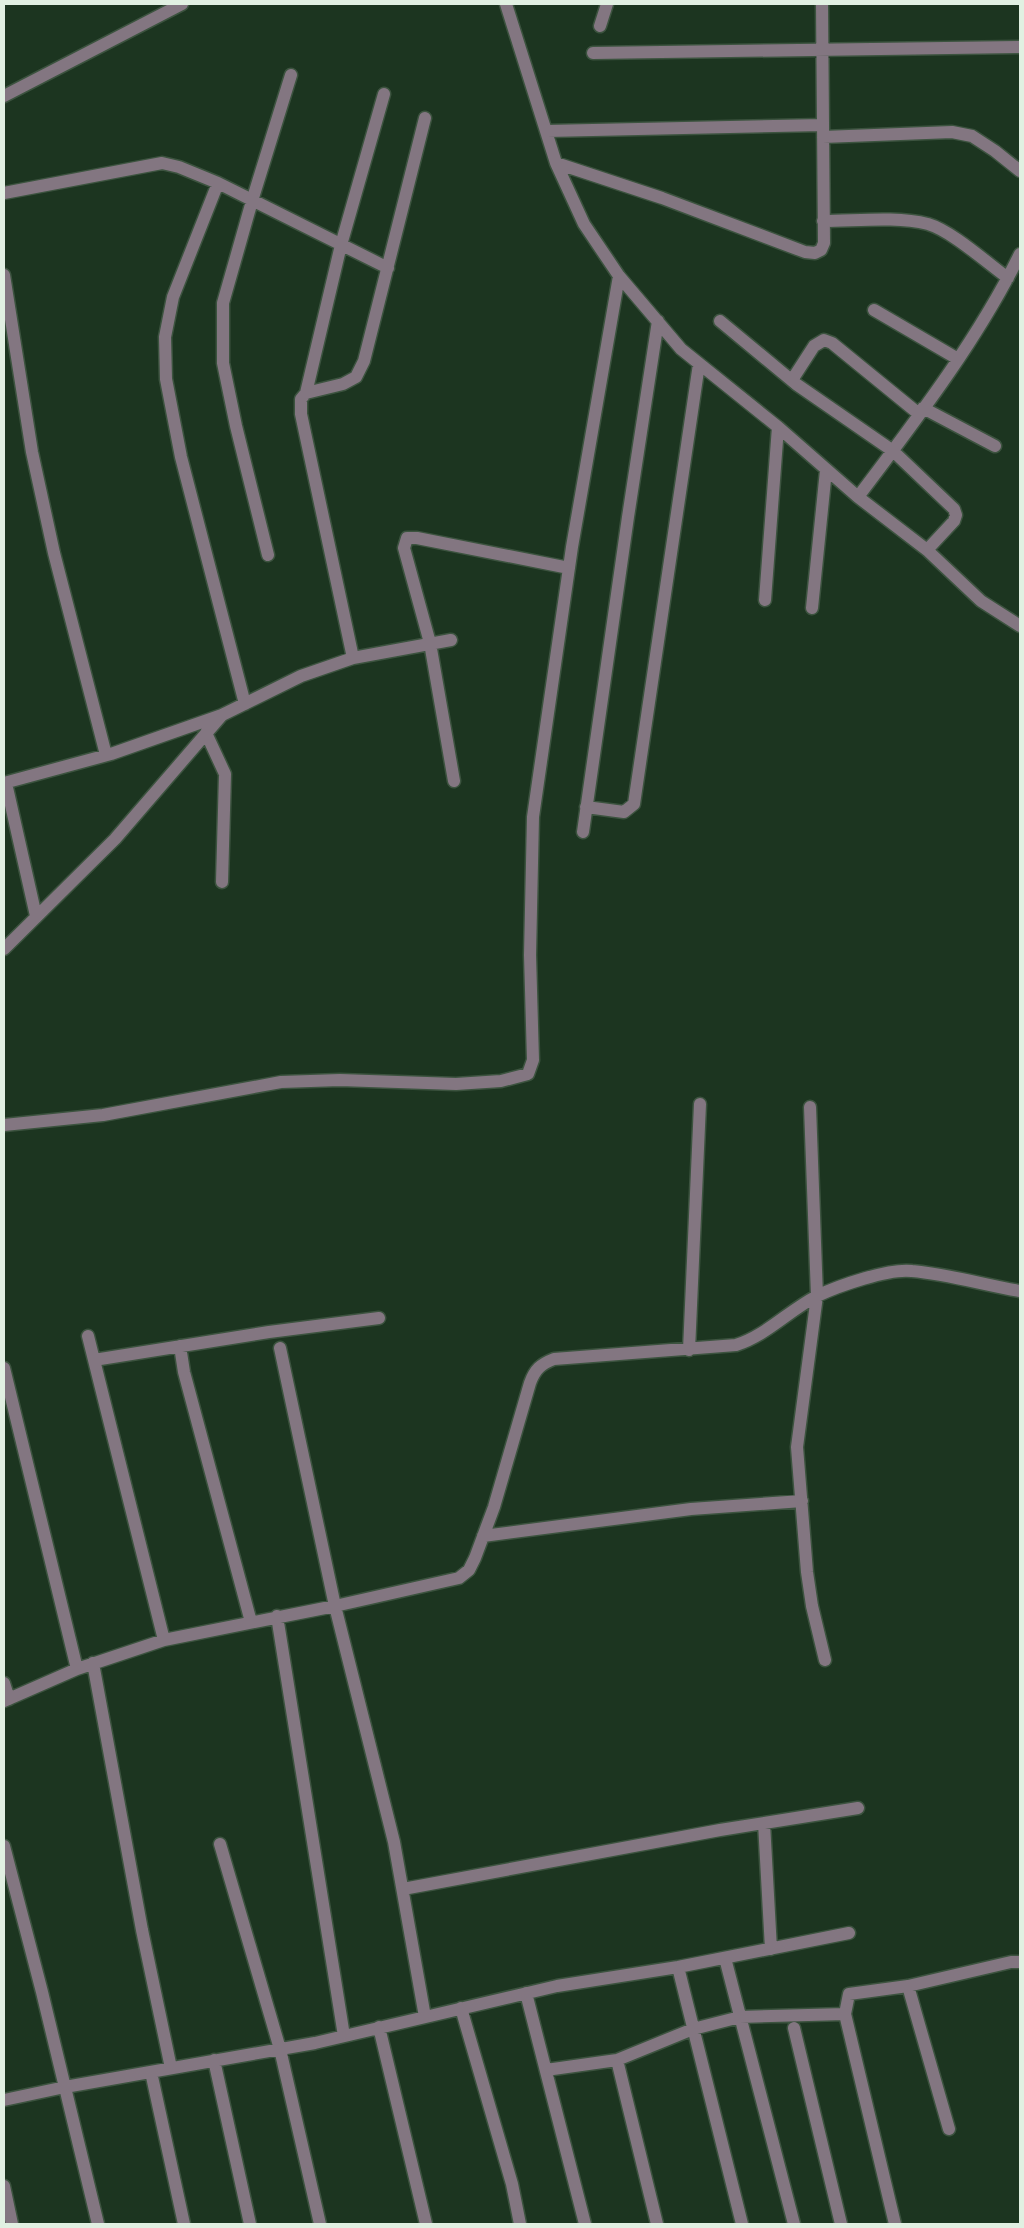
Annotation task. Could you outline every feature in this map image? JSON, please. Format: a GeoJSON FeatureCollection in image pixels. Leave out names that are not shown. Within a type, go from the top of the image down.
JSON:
{"type":"FeatureCollection","features":[{"type":"Feature","properties":{"kind":"street"},"geometry":{"type":"LineString","coordinates":[[4,96],[182,4]]}},
{"type":"Feature","properties":{"kind":"street"},"geometry":{"type":"LineString","coordinates":[[506,4],[556,163],[584,224],[620,276],[658,322],[681,349],[698,364],[778,427],[858,497],[928,550],[981,601],[1020,626]]}},
{"type":"Feature","properties":{"kind":"street"},"geometry":{"type":"LineString","coordinates":[[600,26],[607,4]]}},
{"type":"Feature","properties":{"kind":"street"},"geometry":{"type":"LineString","coordinates":[[556,163],[662,198],[805,252],[815,253],[821,250],[824,242],[822,4]]}},
{"type":"Feature","properties":{"kind":"street"},"geometry":{"type":"LineString","coordinates":[[593,53],[1020,47]]}},
{"type":"Feature","properties":{"kind":"street"},"geometry":{"type":"LineString","coordinates":[[268,555],[236,426],[223,363],[224,303],[252,201],[292,75]]}},
{"type":"Feature","properties":{"kind":"street"},"geometry":{"type":"LineString","coordinates":[[353,658],[302,414],[302,399],[306,393],[341,245],[384,94]]}},
{"type":"Feature","properties":{"kind":"street"},"geometry":{"type":"LineString","coordinates":[[306,393],[343,384],[356,377],[364,361],[425,118]]}},
{"type":"Feature","properties":{"kind":"street"},"geometry":{"type":"LineString","coordinates":[[547,131],[952,132],[972,136],[1020,171]]}},
{"type":"Feature","properties":{"kind":"street"},"geometry":{"type":"LineString","coordinates":[[4,193],[162,163],[180,167],[218,183],[388,268]]}},
{"type":"Feature","properties":{"kind":"street"},"geometry":{"type":"LineString","coordinates":[[218,183],[173,297],[165,337],[166,379],[180,457],[245,704]]}},
{"type":"Feature","properties":{"kind":"street"},"geometry":{"type":"LineString","coordinates":[[823,221],[904,221],[929,225],[951,236],[1008,278]]}},
{"type":"Feature","properties":{"kind":"street"},"geometry":{"type":"LineString","coordinates":[[858,497],[958,359],[1008,278],[1020,254]]}},
{"type":"Feature","properties":{"kind":"street"},"geometry":{"type":"LineString","coordinates":[[4,275],[30,443],[50,535],[106,755]]}},
{"type":"Feature","properties":{"kind":"street"},"geometry":{"type":"LineString","coordinates":[[4,1125],[102,1115],[281,1082],[340,1080],[456,1084],[501,1081],[528,1074],[533,1060],[530,955],[533,817],[569,568],[620,276]]}},
{"type":"Feature","properties":{"kind":"street"},"geometry":{"type":"LineString","coordinates":[[874,310],[958,359]]}},
{"type":"Feature","properties":{"kind":"street"},"geometry":{"type":"LineString","coordinates":[[583,832],[658,322]]}},
{"type":"Feature","properties":{"kind":"street"},"geometry":{"type":"LineString","coordinates":[[720,322],[792,380],[893,451],[954,509],[956,515],[951,526],[928,550]]}},
{"type":"Feature","properties":{"kind":"street"},"geometry":{"type":"LineString","coordinates":[[792,380],[814,346],[824,340],[832,343],[921,410],[995,446]]}},
{"type":"Feature","properties":{"kind":"street"},"geometry":{"type":"LineString","coordinates":[[586,807],[624,812],[634,804],[698,364]]}},
{"type":"Feature","properties":{"kind":"street"},"geometry":{"type":"LineString","coordinates":[[765,600],[778,427]]}},
{"type":"Feature","properties":{"kind":"street"},"geometry":{"type":"LineString","coordinates":[[812,608],[826,470]]}},
{"type":"Feature","properties":{"kind":"street"},"geometry":{"type":"LineString","coordinates":[[454,781],[430,644],[404,548],[407,538],[417,538],[569,568]]}},
{"type":"Feature","properties":{"kind":"street"},"geometry":{"type":"LineString","coordinates":[[36,916],[5,783],[106,755],[222,715],[301,676],[353,658],[451,640]]}},
{"type":"Feature","properties":{"kind":"street"},"geometry":{"type":"LineString","coordinates":[[4,949],[115,839],[222,715]]}},
{"type":"Feature","properties":{"kind":"street"},"geometry":{"type":"LineString","coordinates":[[206,733],[225,774],[222,882]]}},
{"type":"Feature","properties":{"kind":"street"},"geometry":{"type":"LineString","coordinates":[[689,1350],[700,1104]]}},
{"type":"Feature","properties":{"kind":"street"},"geometry":{"type":"LineString","coordinates":[[810,1107],[817,1296],[797,1447],[807,1572],[812,1606],[825,1660]]}},
{"type":"Feature","properties":{"kind":"street"},"geometry":{"type":"LineString","coordinates":[[4,1683],[6,1700],[92,1663],[164,1640],[277,1616],[335,1606],[459,1578],[469,1570],[494,1507],[534,1372],[542,1364],[554,1359],[736,1345],[749,1341],[817,1296],[870,1278],[902,1270],[912,1270],[1020,1291]]}},
{"type":"Feature","properties":{"kind":"street"},"geometry":{"type":"LineString","coordinates":[[94,1360],[269,1332],[380,1318]]}},
{"type":"Feature","properties":{"kind":"street"},"geometry":{"type":"LineString","coordinates":[[88,1336],[164,1640]]}},
{"type":"Feature","properties":{"kind":"street"},"geometry":{"type":"LineString","coordinates":[[180,1346],[184,1372],[251,1622]]}},
{"type":"Feature","properties":{"kind":"street"},"geometry":{"type":"LineString","coordinates":[[280,1348],[335,1606],[394,1842],[425,2016]]}},
{"type":"Feature","properties":{"kind":"street"},"geometry":{"type":"LineString","coordinates":[[4,1368],[77,1669]]}},
{"type":"Feature","properties":{"kind":"street"},"geometry":{"type":"LineString","coordinates":[[483,1536],[691,1509],[802,1501]]}},
{"type":"Feature","properties":{"kind":"street"},"geometry":{"type":"LineString","coordinates":[[277,1616],[344,2036]]}},
{"type":"Feature","properties":{"kind":"street"},"geometry":{"type":"LineString","coordinates":[[92,1663],[140,1920],[171,2068]]}},
{"type":"Feature","properties":{"kind":"street"},"geometry":{"type":"LineString","coordinates":[[403,1889],[720,1830],[858,1808]]}},
{"type":"Feature","properties":{"kind":"street"},"geometry":{"type":"LineString","coordinates":[[764,1823],[771,1949]]}},
{"type":"Feature","properties":{"kind":"street"},"geometry":{"type":"LineString","coordinates":[[220,1844],[280,2049],[320,2224]]}},
{"type":"Feature","properties":{"kind":"street"},"geometry":{"type":"LineString","coordinates":[[4,1846],[98,2224]]}},
{"type":"Feature","properties":{"kind":"street"},"geometry":{"type":"LineString","coordinates":[[4,2100],[344,2036],[526,1993],[678,1967],[849,1933]]}},
{"type":"Feature","properties":{"kind":"street"},"geometry":{"type":"LineString","coordinates":[[725,1958],[794,2224]]}},
{"type":"Feature","properties":{"kind":"street"},"geometry":{"type":"LineString","coordinates":[[895,2224],[845,2014],[849,1994],[908,1986],[1011,1962],[1020,1962]]}},
{"type":"Feature","properties":{"kind":"street"},"geometry":{"type":"LineString","coordinates":[[678,1967],[742,2224]]}},
{"type":"Feature","properties":{"kind":"street"},"geometry":{"type":"LineString","coordinates":[[908,1986],[949,2129]]}},
{"type":"Feature","properties":{"kind":"street"},"geometry":{"type":"LineString","coordinates":[[526,1993],[585,2224]]}},
{"type":"Feature","properties":{"kind":"street"},"geometry":{"type":"LineString","coordinates":[[461,2008],[512,2184],[520,2224]]}},
{"type":"Feature","properties":{"kind":"street"},"geometry":{"type":"LineString","coordinates":[[546,2070],[617,2060],[693,2029],[740,2017],[845,2014]]}},
{"type":"Feature","properties":{"kind":"street"},"geometry":{"type":"LineString","coordinates":[[379,2027],[426,2224]]}},
{"type":"Feature","properties":{"kind":"street"},"geometry":{"type":"LineString","coordinates":[[794,2028],[841,2224]]}},
{"type":"Feature","properties":{"kind":"street"},"geometry":{"type":"LineString","coordinates":[[214,2060],[250,2224]]}},
{"type":"Feature","properties":{"kind":"street"},"geometry":{"type":"LineString","coordinates":[[617,2060],[657,2224]]}},
{"type":"Feature","properties":{"kind":"street"},"geometry":{"type":"LineString","coordinates":[[151,2072],[184,2224]]}},
{"type":"Feature","properties":{"kind":"street"},"geometry":{"type":"LineString","coordinates":[[4,2186],[12,2224]]}}]}
